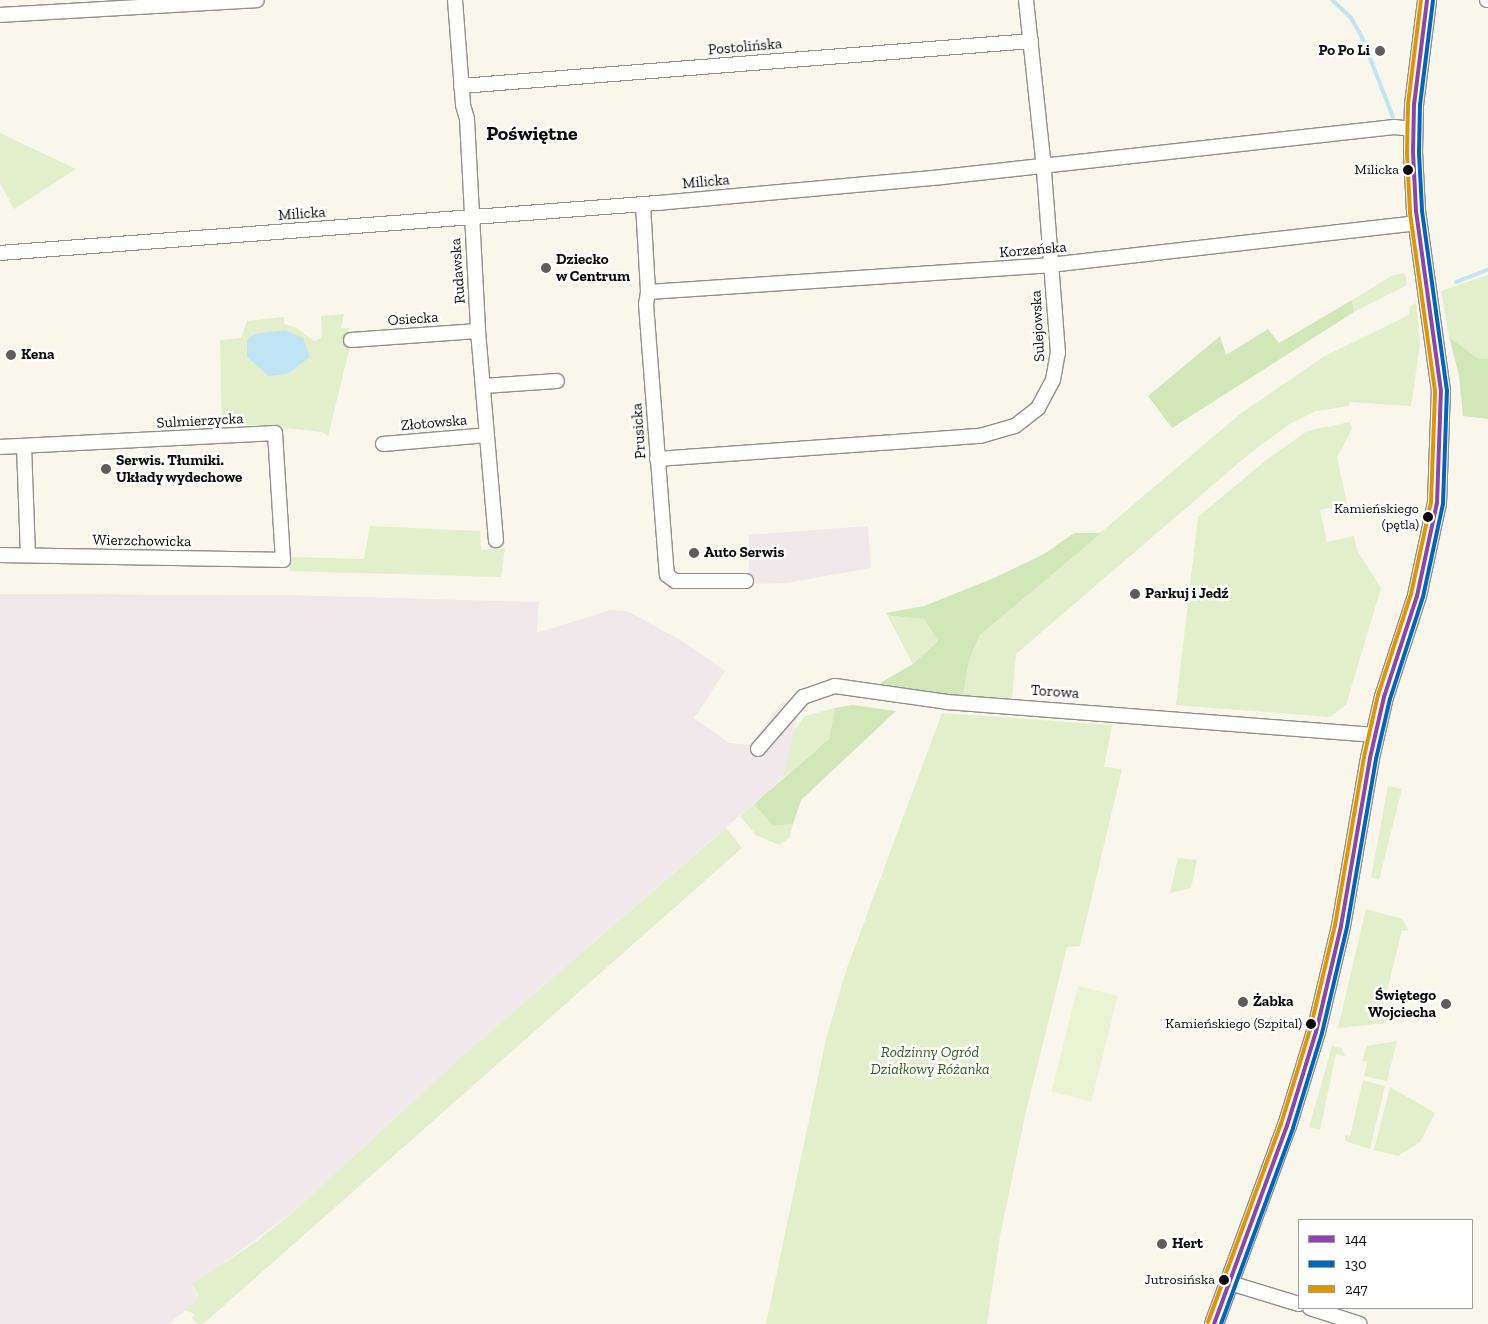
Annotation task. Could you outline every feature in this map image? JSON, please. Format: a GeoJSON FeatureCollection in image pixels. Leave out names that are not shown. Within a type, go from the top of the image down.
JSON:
{"type":"FeatureCollection","features":[{"type":"Feature","properties":{"kind":"street"},"geometry":{"type":"LineString","coordinates":[[0,15],[257,0]]}},
{"type":"Feature","properties":{"kind":"street","name":"Rudawska"},"geometry":{"type":"LineString","coordinates":[[455,0],[461,86],[469,142],[470,218],[496,540]]}},
{"type":"Feature","properties":{"kind":"street","name":"Sulejowska"},"geometry":{"type":"LineString","coordinates":[[657,459],[980,436],[1015,426],[1028,418],[1047,395],[1056,367],[1044,166],[1026,0]]}},
{"type":"Feature","properties":{"kind":"street"},"geometry":{"type":"LineString","coordinates":[[1214,1324],[1287,1126],[1324,1004],[1375,735],[1417,596],[1430,540],[1440,471],[1440,377],[1418,223],[1412,129],[1427,0]]}},
{"type":"Feature","properties":{"kind":"street","name":"Postolińska"},"geometry":{"type":"LineString","coordinates":[[461,86],[1031,41]]}},
{"type":"Feature","properties":{"kind":"street","name":"Milicka"},"geometry":{"type":"LineString","coordinates":[[0,253],[643,204],[1044,166],[1394,127],[1412,129]]}},
{"type":"Feature","properties":{"kind":"street","name":"Prusicka"},"geometry":{"type":"LineString","coordinates":[[643,204],[648,292],[646,304],[666,575],[675,581],[746,581]]}},
{"type":"Feature","properties":{"kind":"street","name":"Korzeńska"},"geometry":{"type":"LineString","coordinates":[[648,292],[1050,265],[1418,223]]}},
{"type":"Feature","properties":{"kind":"street","name":"Osiecka"},"geometry":{"type":"LineString","coordinates":[[351,340],[478,331]]}},
{"type":"Feature","properties":{"kind":"street"},"geometry":{"type":"LineString","coordinates":[[483,386],[557,381]]}},
{"type":"Feature","properties":{"kind":"street","name":"Sulmierzycka"},"geometry":{"type":"LineString","coordinates":[[0,447],[275,434],[284,560]]}},
{"type":"Feature","properties":{"kind":"street","name":"Złotowska"},"geometry":{"type":"LineString","coordinates":[[383,444],[487,435]]}},
{"type":"Feature","properties":{"kind":"street"},"geometry":{"type":"LineString","coordinates":[[24,446],[28,555]]}},
{"type":"Feature","properties":{"kind":"street","name":"Wierzchowicka"},"geometry":{"type":"LineString","coordinates":[[0,555],[284,560]]}},
{"type":"Feature","properties":{"kind":"street","name":"Torowa"},"geometry":{"type":"LineString","coordinates":[[758,749],[803,697],[835,686],[947,702],[1375,735]]}},
{"type":"Feature","properties":{"kind":"street"},"geometry":{"type":"LineString","coordinates":[[1230,1282],[1298,1304]]}},
{"type":"Feature","properties":{"kind":"street"},"geometry":{"type":"LineString","coordinates":[[1313,1309],[1360,1324]]}},
{"type":"Feature","properties":{"kind":"shaded area"},"geometry":{"type":"Polygon","coordinates":[[[868,526],[871,568],[786,583],[749,584],[749,535],[868,526]]]}},
{"type":"Feature","properties":{"kind":"shaded area"},"geometry":{"type":"Polygon","coordinates":[[[0,594],[285,595],[539,602],[537,633],[611,610],[627,611],[682,641],[725,671],[694,718],[729,743],[750,745],[783,701],[798,713],[783,778],[459,1059],[298,1208],[192,1286],[199,1298],[169,1324],[0,1324],[0,594]]]}},
{"type":"Feature","properties":{"kind":"green space"},"geometry":{"type":"Polygon","coordinates":[[[0,133],[76,169],[14,209],[0,183],[0,133]]]}},
{"type":"Feature","properties":{"kind":"green space"},"geometry":{"type":"Polygon","coordinates":[[[1405,273],[1407,285],[1354,312],[1352,300],[1393,275],[1405,273]]]}},
{"type":"Feature","properties":{"kind":"green space"},"geometry":{"type":"Polygon","coordinates":[[[1488,275],[1488,359],[1479,359],[1449,337],[1441,291],[1488,275]]]}},
{"type":"Feature","properties":{"kind":"green space"},"geometry":{"type":"Polygon","coordinates":[[[1352,300],[1354,312],[1172,428],[1148,396],[1220,336],[1226,355],[1268,329],[1279,343],[1352,300]]]}},
{"type":"Feature","properties":{"kind":"green space"},"geometry":{"type":"Polygon","coordinates":[[[1416,303],[1420,345],[1411,406],[1349,402],[1349,406],[1316,411],[1288,425],[1249,454],[1016,654],[1012,698],[963,697],[969,660],[980,635],[1240,414],[1323,357],[1409,315],[1410,306],[1416,303]]]}},
{"type":"Feature","properties":{"kind":"green space"},"geometry":{"type":"Polygon","coordinates":[[[344,314],[341,328],[349,328],[346,346],[349,350],[328,436],[322,432],[284,428],[283,425],[222,425],[220,340],[241,338],[247,321],[284,317],[284,324],[297,328],[314,341],[322,338],[321,316],[344,314]]]}},
{"type":"Feature","properties":{"kind":"green space"},"geometry":{"type":"Polygon","coordinates":[[[1449,337],[1479,359],[1488,359],[1488,419],[1463,416],[1459,375],[1449,337]]]}},
{"type":"Feature","properties":{"kind":"green space"},"geometry":{"type":"Polygon","coordinates":[[[1350,422],[1352,429],[1337,457],[1347,504],[1320,510],[1327,542],[1354,536],[1357,550],[1381,588],[1346,705],[1330,717],[1176,705],[1198,517],[1265,461],[1307,431],[1350,422]]]}},
{"type":"Feature","properties":{"kind":"green space"},"geometry":{"type":"Polygon","coordinates":[[[370,526],[480,531],[481,550],[505,548],[501,577],[290,571],[290,557],[364,559],[370,526]]]}},
{"type":"Feature","properties":{"kind":"green space"},"geometry":{"type":"Polygon","coordinates":[[[1074,533],[1101,533],[980,635],[969,660],[963,697],[916,695],[880,683],[913,664],[938,641],[924,619],[891,616],[886,613],[924,606],[994,578],[1044,554],[1074,533]]]}},
{"type":"Feature","properties":{"kind":"green space"},"geometry":{"type":"Polygon","coordinates":[[[886,613],[891,616],[924,619],[938,641],[913,664],[886,613]]]}},
{"type":"Feature","properties":{"kind":"green space"},"geometry":{"type":"Polygon","coordinates":[[[853,705],[896,711],[801,800],[793,824],[773,826],[754,804],[829,739],[835,708],[853,705]]]}},
{"type":"Feature","properties":{"kind":"green space"},"geometry":{"type":"Polygon","coordinates":[[[835,708],[829,739],[783,778],[794,730],[805,716],[835,708]]]}},
{"type":"Feature","properties":{"kind":"green space","name":"Rodzinny Ogród Działkowy Różanka"},"geometry":{"type":"Polygon","coordinates":[[[942,713],[1112,725],[1104,767],[1122,769],[1080,946],[1067,947],[1026,1111],[1000,1236],[987,1324],[766,1324],[826,1039],[846,971],[942,713]]]}},
{"type":"Feature","properties":{"kind":"green space"},"geometry":{"type":"Polygon","coordinates":[[[1388,786],[1402,789],[1379,880],[1371,877],[1388,786]]]}},
{"type":"Feature","properties":{"kind":"green space"},"geometry":{"type":"Polygon","coordinates":[[[754,804],[773,826],[793,824],[789,838],[779,845],[756,835],[740,816],[754,804]]]}},
{"type":"Feature","properties":{"kind":"green space"},"geometry":{"type":"Polygon","coordinates":[[[726,828],[742,848],[203,1324],[198,1324],[192,1318],[195,1314],[185,1310],[199,1298],[192,1284],[257,1241],[298,1208],[459,1059],[726,828]]]}},
{"type":"Feature","properties":{"kind":"green space"},"geometry":{"type":"Polygon","coordinates":[[[1178,858],[1197,860],[1191,888],[1170,893],[1178,858]]]}},
{"type":"Feature","properties":{"kind":"green space"},"geometry":{"type":"Polygon","coordinates":[[[1366,909],[1402,919],[1409,931],[1402,930],[1382,1011],[1389,1013],[1385,1023],[1338,1028],[1366,909]]]}},
{"type":"Feature","properties":{"kind":"green space"},"geometry":{"type":"Polygon","coordinates":[[[1078,986],[1118,996],[1091,1102],[1052,1092],[1078,986]]]}},
{"type":"Feature","properties":{"kind":"green space"},"geometry":{"type":"Polygon","coordinates":[[[1397,1041],[1387,1081],[1364,1076],[1367,1062],[1362,1061],[1367,1046],[1397,1041]]]}},
{"type":"Feature","properties":{"kind":"green space"},"geometry":{"type":"Polygon","coordinates":[[[1332,1046],[1342,1048],[1345,1056],[1336,1054],[1320,1130],[1309,1127],[1332,1046]]]}},
{"type":"Feature","properties":{"kind":"green space"},"geometry":{"type":"Polygon","coordinates":[[[1363,1080],[1385,1086],[1370,1149],[1345,1141],[1345,1135],[1350,1136],[1363,1080]]]}},
{"type":"Feature","properties":{"kind":"green space"},"geometry":{"type":"Polygon","coordinates":[[[1390,1087],[1435,1113],[1420,1142],[1398,1156],[1374,1150],[1390,1087]]]}},
{"type":"Feature","properties":{"kind":"water"},"geometry":{"type":"Polygon","coordinates":[[[285,330],[303,338],[310,357],[287,374],[269,376],[247,357],[247,340],[254,334],[285,330]]]}},
{"type":"Feature","properties":{"kind":"waterway"},"geometry":{"type":"LineString","coordinates":[[1332,0],[1351,18],[1361,35],[1393,117]]}},
{"type":"Feature","properties":{"kind":"waterway"},"geometry":{"type":"LineString","coordinates":[[1456,282],[1488,270]]}},
{"type":"Feature","properties":{"kind":"transit line","name":"247"},"geometry":{"type":"LineString","coordinates":[[1208,1322],[1281,1124],[1310,1030],[1335,925],[1364,757],[1378,695],[1411,594],[1431,502],[1435,391],[1410,212],[1407,152],[1408,104],[1421,0]]}},
{"type":"Feature","properties":{"kind":"transit line","name":"144"},"geometry":{"type":"LineString","coordinates":[[1214,1324],[1287,1126],[1316,1032],[1341,926],[1370,758],[1384,697],[1417,596],[1437,503],[1441,391],[1416,211],[1413,152],[1414,105],[1427,0]]}},
{"type":"Feature","properties":{"kind":"transit line","name":"130"},"geometry":{"type":"LineString","coordinates":[[1221,1324],[1293,1128],[1322,1033],[1347,927],[1376,759],[1390,699],[1423,597],[1443,504],[1447,391],[1422,210],[1419,152],[1420,105],[1433,1]]}},
{"type":"Feature","properties":{"kind":"place","name":"Po Po Li"},"geometry":{"type":"Point","coordinates":[1380,51]}},
{"type":"Feature","properties":{"kind":"place","name":"Milicka"},"geometry":{"type":"Point","coordinates":[1408,170]}},
{"type":"Feature","properties":{"kind":"place","name":"Dziecko w Centrum"},"geometry":{"type":"Point","coordinates":[546,268]}},
{"type":"Feature","properties":{"kind":"place","name":"Kena"},"geometry":{"type":"Point","coordinates":[11,355]}},
{"type":"Feature","properties":{"kind":"place","name":"Serwis. Tłumiki. Układy wydechowe"},"geometry":{"type":"Point","coordinates":[106,469]}},
{"type":"Feature","properties":{"kind":"place","name":"Kamieńskiego (pętla)"},"geometry":{"type":"Point","coordinates":[1428,517]}},
{"type":"Feature","properties":{"kind":"place","name":"Auto Serwis"},"geometry":{"type":"Point","coordinates":[694,553]}},
{"type":"Feature","properties":{"kind":"place","name":"Parkuj i Jedź"},"geometry":{"type":"Point","coordinates":[1135,594]}},
{"type":"Feature","properties":{"kind":"place","name":"Żabka"},"geometry":{"type":"Point","coordinates":[1243,1002]}},
{"type":"Feature","properties":{"kind":"place","name":"Świętego Wojciecha"},"geometry":{"type":"Point","coordinates":[1446,1004]}},
{"type":"Feature","properties":{"kind":"place","name":"Kamieńskiego (Szpital)"},"geometry":{"type":"Point","coordinates":[1311,1024]}},
{"type":"Feature","properties":{"kind":"place","name":"Hert"},"geometry":{"type":"Point","coordinates":[1162,1244]}},
{"type":"Feature","properties":{"kind":"place","name":"Jutrosińska"},"geometry":{"type":"Point","coordinates":[1224,1280]}},
{"type":"Feature","properties":{"kind":"district","name":"Poświętne"},"geometry":{"type":"Point","coordinates":[532,133]}}]}
